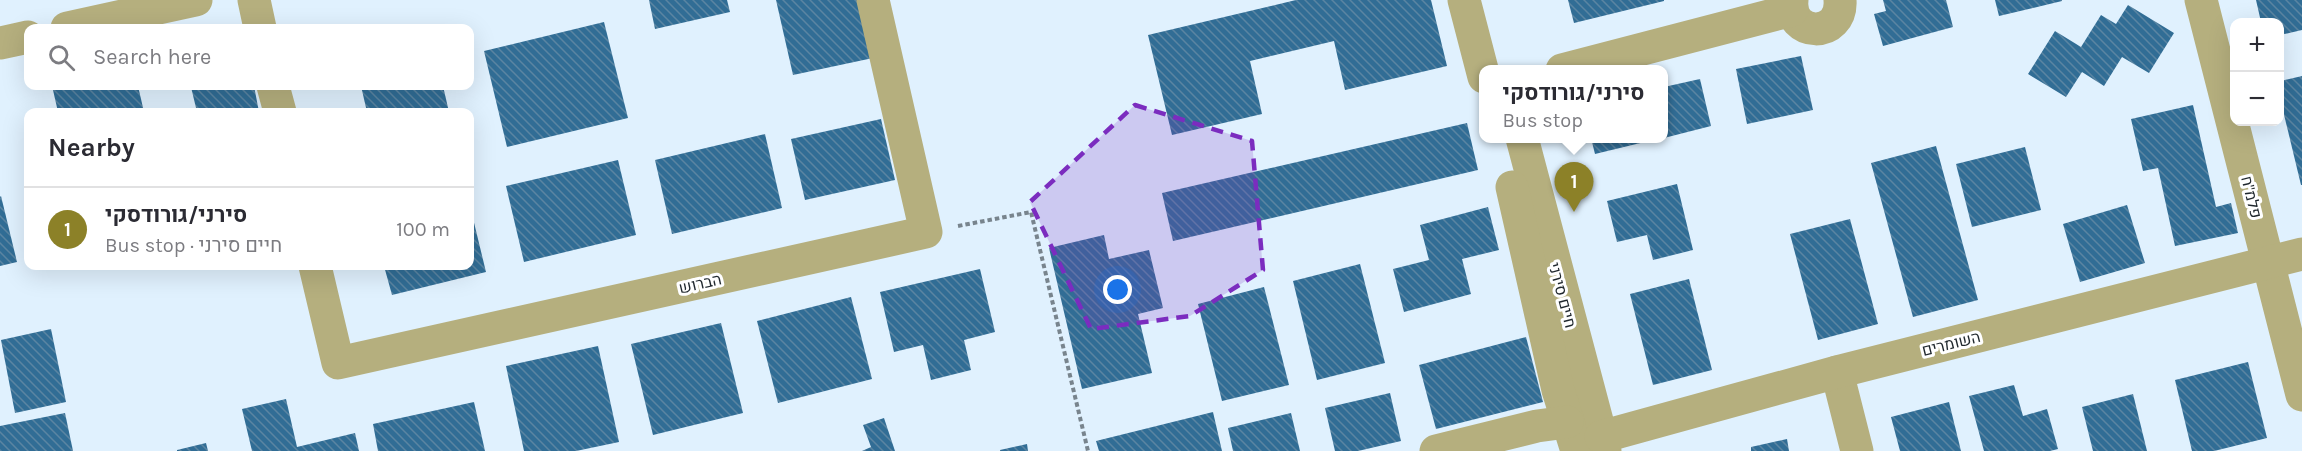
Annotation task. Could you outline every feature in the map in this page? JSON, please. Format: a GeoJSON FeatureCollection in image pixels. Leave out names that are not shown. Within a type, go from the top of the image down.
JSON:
{"type":"FeatureCollection","features":[{"type":"Feature","properties":{"kind":"street"},"geometry":{"type":"LineString","coordinates":[[85,24],[196,0]]}},
{"type":"Feature","properties":{"kind":"street"},"geometry":{"type":"LineString","coordinates":[[254,0],[259,24]]}},
{"type":"Feature","properties":{"kind":"street"},"geometry":{"type":"LineString","coordinates":[[873,0],[926,232]]}},
{"type":"Feature","properties":{"kind":"street"},"geometry":{"type":"LineString","coordinates":[[1464,0],[1481,65]]}},
{"type":"Feature","properties":{"kind":"street"},"geometry":{"type":"LineString","coordinates":[[1487,0],[1503,65]]}},
{"type":"Feature","properties":{"kind":"street"},"geometry":{"type":"LineString","coordinates":[[1576,65],[1792,5],[1795,17],[1807,28],[1823,28],[1836,18],[1840,10],[1840,0]]}},
{"type":"Feature","properties":{"kind":"street","name":"פלמ\"ח"},"geometry":{"type":"LineString","coordinates":[[2201,0],[2302,395]]}},
{"type":"Feature","properties":{"kind":"street"},"geometry":{"type":"LineString","coordinates":[[0,43],[24,38]]}},
{"type":"Feature","properties":{"kind":"street"},"geometry":{"type":"LineString","coordinates":[[274,90],[279,108]]}},
{"type":"Feature","properties":{"kind":"street","name":"חיים סירני"},"geometry":{"type":"LineString","coordinates":[[1501,143],[1587,440]]}},
{"type":"Feature","properties":{"kind":"street","name":"חיים סירני"},"geometry":{"type":"LineString","coordinates":[[1523,143],[1587,440]]}},
{"type":"Feature","properties":{"kind":"street","name":"הברוש"},"geometry":{"type":"LineString","coordinates":[[316,270],[338,363],[926,232]]}},
{"type":"Feature","properties":{"kind":"street","name":"השומרים"},"geometry":{"type":"LineString","coordinates":[[1436,451],[1537,426],[1587,440],[1837,372],[2302,254]]}},
{"type":"Feature","properties":{"kind":"street"},"geometry":{"type":"LineString","coordinates":[[1837,372],[1857,451]]}},
{"type":"Feature","properties":{"kind":"path"},"geometry":{"type":"LineString","coordinates":[[926,232],[1031,212],[1088,451]]}},
{"type":"Feature","properties":{"kind":"highlighted area"},"geometry":{"type":"Polygon","coordinates":[[[1135,105],[1252,141],[1263,270],[1190,316],[1091,329],[1030,202],[1135,105]]]}},
{"type":"Feature","properties":{"kind":"building"},"geometry":{"type":"Polygon","coordinates":[[[649,0],[727,0],[730,12],[655,29],[649,0]]]}},
{"type":"Feature","properties":{"kind":"building"},"geometry":{"type":"Polygon","coordinates":[[[776,0],[860,0],[873,58],[793,75],[776,0]]]}},
{"type":"Feature","properties":{"kind":"building"},"geometry":{"type":"Polygon","coordinates":[[[1296,0],[1431,0],[1447,66],[1345,90],[1334,41],[1250,61],[1262,114],[1172,135],[1148,35],[1296,0]]]}},
{"type":"Feature","properties":{"kind":"building"},"geometry":{"type":"Polygon","coordinates":[[[1568,0],[1664,0],[1664,1],[1574,23],[1568,0]]]}},
{"type":"Feature","properties":{"kind":"building"},"geometry":{"type":"Polygon","coordinates":[[[1883,0],[1946,0],[1953,27],[1883,46],[1874,14],[1886,11],[1883,0]]]}},
{"type":"Feature","properties":{"kind":"building"},"geometry":{"type":"Polygon","coordinates":[[[1995,0],[2062,0],[2062,1],[1999,16],[1995,0]]]}},
{"type":"Feature","properties":{"kind":"building"},"geometry":{"type":"Polygon","coordinates":[[[2256,0],[2302,0],[2302,30],[2284,34],[2284,18],[2260,18],[2256,0]]]}},
{"type":"Feature","properties":{"kind":"building"},"geometry":{"type":"Polygon","coordinates":[[[2128,5],[2174,33],[2149,73],[2122,57],[2104,86],[2082,72],[2066,97],[2028,74],[2055,31],[2081,47],[2101,15],[2116,24],[2128,5]]]}},
{"type":"Feature","properties":{"kind":"building"},"geometry":{"type":"Polygon","coordinates":[[[604,22],[628,118],[507,147],[484,51],[604,22]]]}},
{"type":"Feature","properties":{"kind":"building"},"geometry":{"type":"Polygon","coordinates":[[[1801,56],[1813,110],[1747,124],[1736,69],[1801,56]]]}},
{"type":"Feature","properties":{"kind":"building"},"geometry":{"type":"Polygon","coordinates":[[[2302,76],[2302,185],[2284,115],[2284,80],[2302,76]]]}},
{"type":"Feature","properties":{"kind":"building"},"geometry":{"type":"Polygon","coordinates":[[[1700,79],[1711,126],[1668,137],[1668,86],[1700,79]]]}},
{"type":"Feature","properties":{"kind":"building"},"geometry":{"type":"Polygon","coordinates":[[[53,90],[139,90],[143,108],[57,108],[53,90]]]}},
{"type":"Feature","properties":{"kind":"building"},"geometry":{"type":"Polygon","coordinates":[[[192,90],[255,90],[258,108],[196,108],[192,90]]]}},
{"type":"Feature","properties":{"kind":"building"},"geometry":{"type":"Polygon","coordinates":[[[362,90],[444,90],[448,108],[366,108],[362,90]]]}},
{"type":"Feature","properties":{"kind":"building"},"geometry":{"type":"Polygon","coordinates":[[[2193,105],[2216,207],[2231,203],[2238,233],[2175,246],[2158,168],[2143,171],[2131,119],[2193,105]]]}},
{"type":"Feature","properties":{"kind":"building"},"geometry":{"type":"Polygon","coordinates":[[[881,119],[895,180],[805,200],[791,139],[881,119]]]}},
{"type":"Feature","properties":{"kind":"building"},"geometry":{"type":"Polygon","coordinates":[[[1467,123],[1478,170],[1173,241],[1162,193],[1467,123]]]}},
{"type":"Feature","properties":{"kind":"building"},"geometry":{"type":"Polygon","coordinates":[[[765,134],[782,208],[672,234],[655,160],[765,134]]]}},
{"type":"Feature","properties":{"kind":"building"},"geometry":{"type":"Polygon","coordinates":[[[1592,143],[1640,143],[1595,154],[1592,143]]]}},
{"type":"Feature","properties":{"kind":"building"},"geometry":{"type":"Polygon","coordinates":[[[1936,146],[1978,300],[1913,317],[1871,163],[1936,146]]]}},
{"type":"Feature","properties":{"kind":"building"},"geometry":{"type":"Polygon","coordinates":[[[2025,147],[2041,210],[1972,227],[1956,164],[2025,147]]]}},
{"type":"Feature","properties":{"kind":"building"},"geometry":{"type":"Polygon","coordinates":[[[618,160],[636,235],[524,262],[506,186],[618,160]]]}},
{"type":"Feature","properties":{"kind":"building"},"geometry":{"type":"Polygon","coordinates":[[[1677,184],[1693,250],[1653,260],[1647,235],[1617,242],[1607,201],[1677,184]]]}},
{"type":"Feature","properties":{"kind":"building"},"geometry":{"type":"Polygon","coordinates":[[[0,197],[17,262],[0,266],[0,197]]]}},
{"type":"Feature","properties":{"kind":"building"},"geometry":{"type":"Polygon","coordinates":[[[2127,205],[2145,263],[2080,282],[2063,224],[2127,205]]]}},
{"type":"Feature","properties":{"kind":"building"},"geometry":{"type":"Polygon","coordinates":[[[1488,207],[1499,250],[1462,259],[1471,294],[1404,312],[1393,269],[1429,260],[1420,225],[1488,207]]]}},
{"type":"Feature","properties":{"kind":"building"},"geometry":{"type":"Polygon","coordinates":[[[1850,219],[1878,324],[1818,340],[1790,234],[1850,219]]]}},
{"type":"Feature","properties":{"kind":"building"},"geometry":{"type":"Polygon","coordinates":[[[474,222],[486,272],[392,295],[385,270],[474,270],[474,222]]]}},
{"type":"Feature","properties":{"kind":"building"},"geometry":{"type":"Polygon","coordinates":[[[1104,235],[1109,259],[1149,250],[1163,308],[1138,314],[1152,373],[1082,389],[1049,248],[1104,235]]]}},
{"type":"Feature","properties":{"kind":"building"},"geometry":{"type":"Polygon","coordinates":[[[1360,264],[1385,363],[1317,380],[1293,281],[1360,264]]]}},
{"type":"Feature","properties":{"kind":"building"},"geometry":{"type":"Polygon","coordinates":[[[980,269],[995,332],[964,340],[971,370],[931,380],[923,345],[894,352],[880,292],[980,269]]]}},
{"type":"Feature","properties":{"kind":"building"},"geometry":{"type":"Polygon","coordinates":[[[1689,279],[1712,370],[1653,385],[1630,294],[1689,279]]]}},
{"type":"Feature","properties":{"kind":"building"},"geometry":{"type":"Polygon","coordinates":[[[1264,287],[1289,385],[1222,401],[1198,304],[1264,287]]]}},
{"type":"Feature","properties":{"kind":"building"},"geometry":{"type":"Polygon","coordinates":[[[851,297],[872,379],[778,403],[757,321],[851,297]]]}},
{"type":"Feature","properties":{"kind":"building"},"geometry":{"type":"Polygon","coordinates":[[[721,323],[743,413],[653,435],[631,344],[721,323]]]}},
{"type":"Feature","properties":{"kind":"building"},"geometry":{"type":"Polygon","coordinates":[[[51,329],[66,402],[15,413],[1,340],[51,329]]]}},
{"type":"Feature","properties":{"kind":"building"},"geometry":{"type":"Polygon","coordinates":[[[1526,337],[1543,402],[1436,429],[1419,365],[1526,337]]]}},
{"type":"Feature","properties":{"kind":"building"},"geometry":{"type":"Polygon","coordinates":[[[598,346],[619,442],[576,451],[524,451],[506,366],[598,346]]]}},
{"type":"Feature","properties":{"kind":"building"},"geometry":{"type":"Polygon","coordinates":[[[2248,362],[2267,438],[2214,451],[2192,451],[2175,380],[2248,362]]]}},
{"type":"Feature","properties":{"kind":"building"},"geometry":{"type":"Polygon","coordinates":[[[2014,385],[2023,416],[2047,409],[2058,449],[1984,451],[1969,396],[2014,385]]]}},
{"type":"Feature","properties":{"kind":"building"},"geometry":{"type":"Polygon","coordinates":[[[1390,393],[1401,441],[1358,451],[1335,451],[1325,408],[1390,393]]]}},
{"type":"Feature","properties":{"kind":"building"},"geometry":{"type":"Polygon","coordinates":[[[2133,394],[2147,451],[2093,451],[2082,407],[2133,394]]]}},
{"type":"Feature","properties":{"kind":"building"},"geometry":{"type":"Polygon","coordinates":[[[286,399],[297,447],[355,433],[359,451],[252,451],[242,409],[286,399]]]}},
{"type":"Feature","properties":{"kind":"building"},"geometry":{"type":"Polygon","coordinates":[[[474,402],[485,451],[378,451],[373,424],[474,402]]]}},
{"type":"Feature","properties":{"kind":"building"},"geometry":{"type":"Polygon","coordinates":[[[1949,402],[1961,451],[1900,451],[1891,417],[1949,402]]]}},
{"type":"Feature","properties":{"kind":"building"},"geometry":{"type":"Polygon","coordinates":[[[1213,412],[1222,451],[1099,451],[1096,441],[1213,412]]]}},
{"type":"Feature","properties":{"kind":"building"},"geometry":{"type":"Polygon","coordinates":[[[65,413],[73,451],[0,451],[0,426],[65,413]]]}},
{"type":"Feature","properties":{"kind":"building"},"geometry":{"type":"Polygon","coordinates":[[[1291,413],[1300,451],[1233,451],[1228,428],[1291,413]]]}},
{"type":"Feature","properties":{"kind":"building"},"geometry":{"type":"Polygon","coordinates":[[[884,418],[895,451],[862,451],[871,447],[863,425],[884,418]]]}},
{"type":"Feature","properties":{"kind":"building"},"geometry":{"type":"Polygon","coordinates":[[[1787,439],[1789,451],[1751,451],[1751,447],[1787,439]]]}},
{"type":"Feature","properties":{"kind":"building"},"geometry":{"type":"Polygon","coordinates":[[[206,443],[208,451],[177,451],[177,450],[206,443]]]}},
{"type":"Feature","properties":{"kind":"building"},"geometry":{"type":"Polygon","coordinates":[[[1027,444],[1028,451],[1000,451],[1000,450],[1027,444]]]}},
{"type":"Feature","properties":{"kind":"place","name":"סירני/גורודסקי"},"geometry":{"type":"Point","coordinates":[1574,212]}}]}
